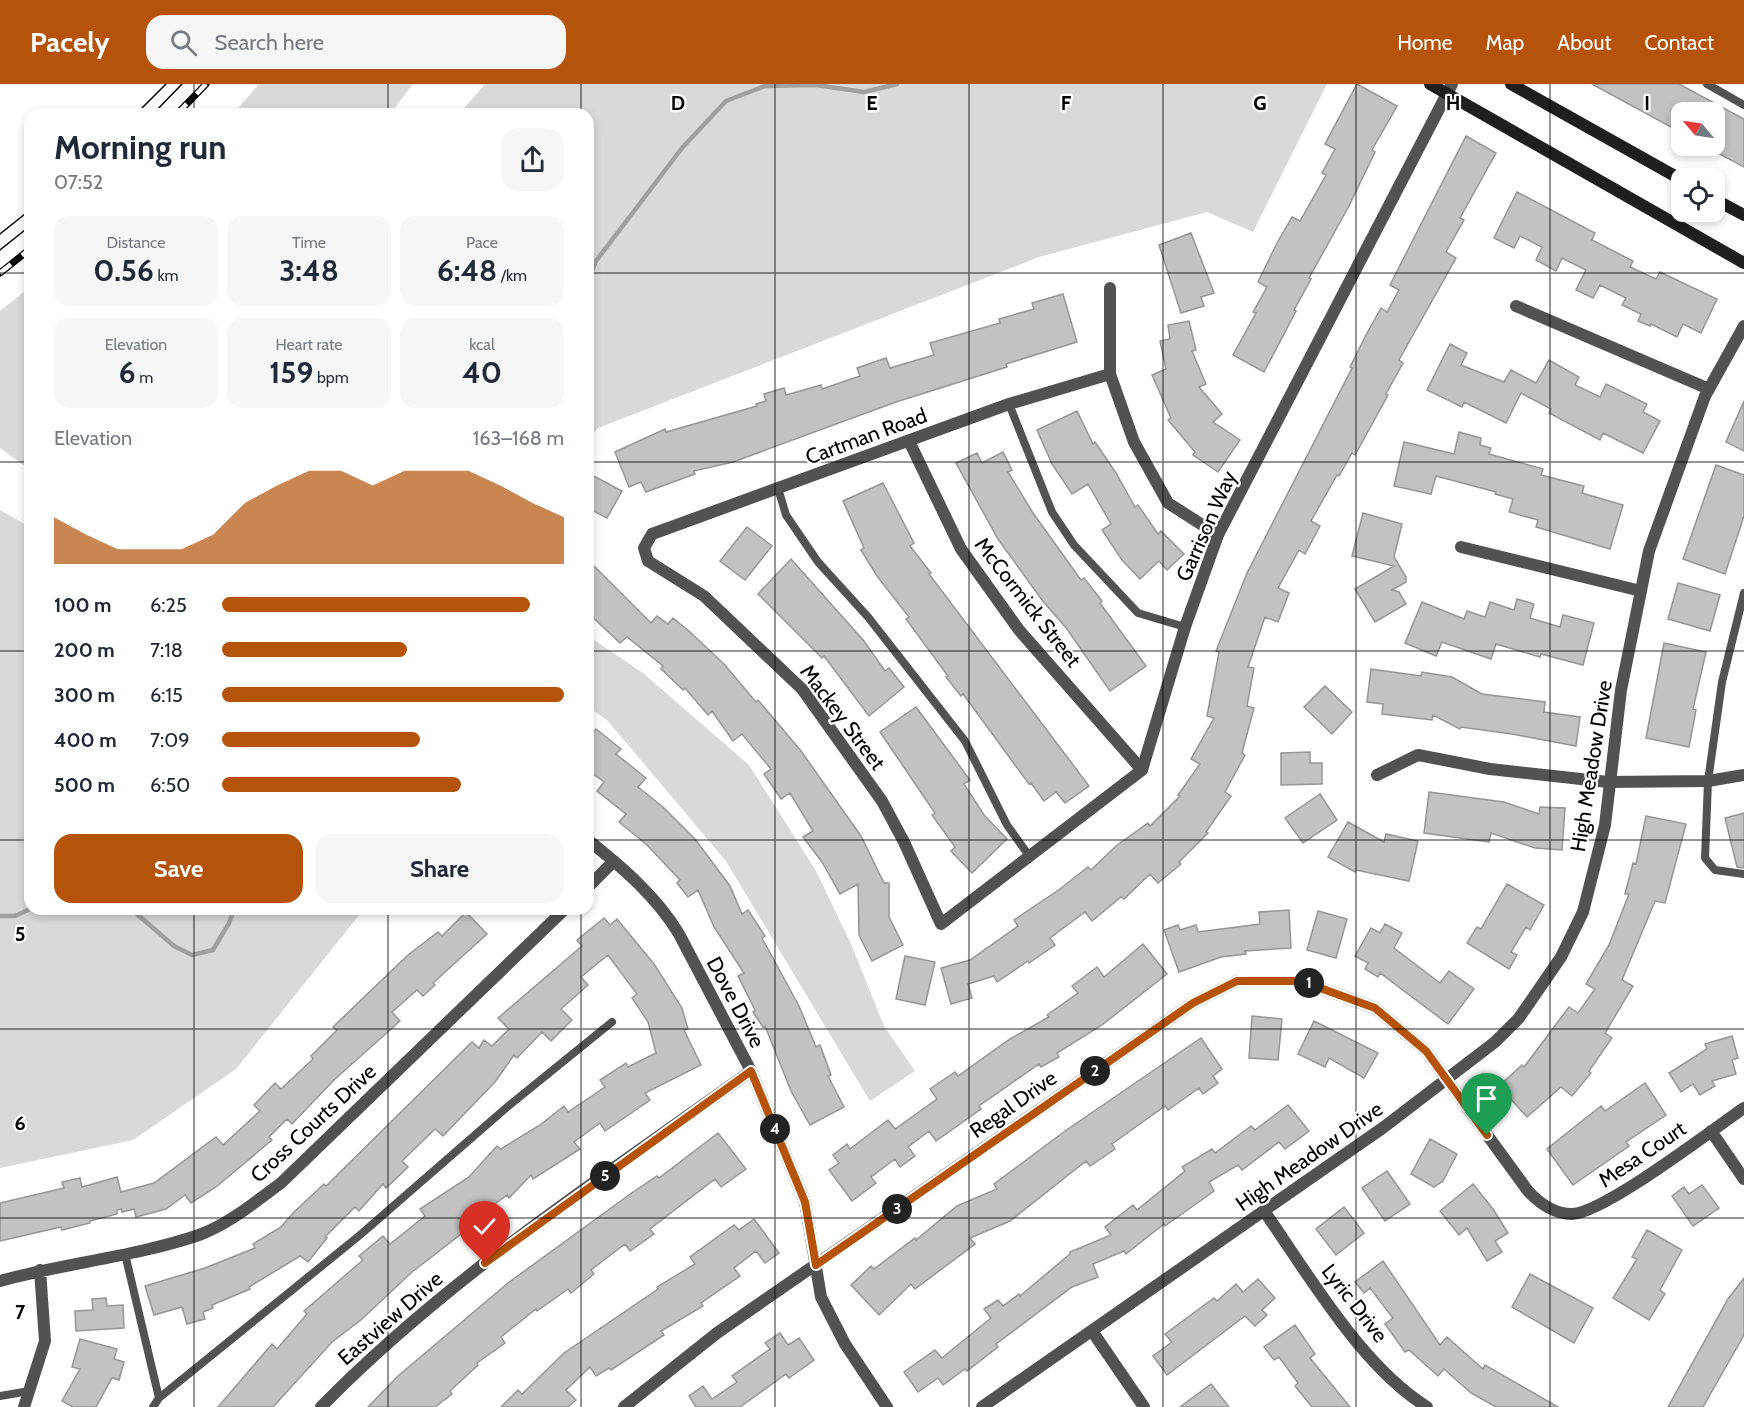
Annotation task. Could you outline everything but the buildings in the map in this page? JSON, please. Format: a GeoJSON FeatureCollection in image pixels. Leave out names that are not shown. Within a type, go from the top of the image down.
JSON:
{"type":"FeatureCollection","features":[{"type":"Feature","properties":{"kind":"main road"},"geometry":{"type":"LineString","coordinates":[[1430,84],[1450,89],[1744,263]]}},
{"type":"Feature","properties":{"kind":"main road"},"geometry":{"type":"LineString","coordinates":[[1511,84],[1671,174]]}},
{"type":"Feature","properties":{"kind":"main road"},"geometry":{"type":"LineString","coordinates":[[1725,205],[1744,215]]}},
{"type":"Feature","properties":{"kind":"street","name":"Garrison Way"},"geometry":{"type":"LineString","coordinates":[[1142,770],[1185,627],[1218,536],[1450,89]]}},
{"type":"Feature","properties":{"kind":"street"},"geometry":{"type":"LineString","coordinates":[[1110,288],[1110,374],[1134,442],[1168,503],[1218,536]]}},
{"type":"Feature","properties":{"kind":"street"},"geometry":{"type":"LineString","coordinates":[[1516,306],[1709,389]]}},
{"type":"Feature","properties":{"kind":"street","name":"High Meadow Drive"},"geometry":{"type":"LineString","coordinates":[[982,1407],[1264,1211],[1446,1079],[1494,1042],[1519,1018],[1561,957],[1583,912],[1605,825],[1608,783],[1621,690],[1649,551],[1709,389],[1744,326]]}},
{"type":"Feature","properties":{"kind":"street","name":"Cartman Road"},"geometry":{"type":"LineString","coordinates":[[644,548],[652,534],[1009,404],[1110,374]]}},
{"type":"Feature","properties":{"kind":"street","name":"McCormick Street"},"geometry":{"type":"LineString","coordinates":[[909,441],[961,549],[1019,630],[1142,770]]}},
{"type":"Feature","properties":{"kind":"street","name":"Mackey Street"},"geometry":{"type":"LineString","coordinates":[[644,548],[648,561],[704,596],[802,689],[882,801],[904,842],[941,924],[1030,857]]}},
{"type":"Feature","properties":{"kind":"street"},"geometry":{"type":"LineString","coordinates":[[1461,548],[1641,591]]}},
{"type":"Feature","properties":{"kind":"street"},"geometry":{"type":"LineString","coordinates":[[1377,775],[1418,755],[1490,769],[1608,783],[1708,781],[1744,775]]}},
{"type":"Feature","properties":{"kind":"street"},"geometry":{"type":"LineString","coordinates":[[1030,857],[1142,770]]}},
{"type":"Feature","properties":{"kind":"street","name":"Dove Drive"},"geometry":{"type":"LineString","coordinates":[[594,845],[615,861],[668,915],[751,1071],[805,1202],[821,1297],[845,1344],[887,1407]]}},
{"type":"Feature","properties":{"kind":"street"},"geometry":{"type":"LineString","coordinates":[[594,881],[615,861]]}},
{"type":"Feature","properties":{"kind":"street","name":"Cross Courts Drive"},"geometry":{"type":"LineString","coordinates":[[0,1281],[40,1270],[125,1254],[200,1234],[239,1213],[281,1184],[559,915]]}},
{"type":"Feature","properties":{"kind":"street","name":"Regal Drive"},"geometry":{"type":"LineString","coordinates":[[624,1407],[717,1333],[1193,1003],[1237,981],[1301,981],[1375,1008],[1426,1051],[1528,1191],[1542,1205],[1556,1209]]}},
{"type":"Feature","properties":{"kind":"street","name":"Eastview Drive"},"geometry":{"type":"LineString","coordinates":[[321,1407],[368,1359],[485,1263],[751,1071]]}},
{"type":"Feature","properties":{"kind":"street","name":"Mesa Court"},"geometry":{"type":"LineString","coordinates":[[1556,1209],[1572,1214],[1604,1203],[1744,1108]]}},
{"type":"Feature","properties":{"kind":"street"},"geometry":{"type":"LineString","coordinates":[[1711,1131],[1744,1179]]}},
{"type":"Feature","properties":{"kind":"street","name":"Lyric Drive"},"geometry":{"type":"LineString","coordinates":[[1264,1211],[1348,1331],[1407,1395],[1427,1407]]}},
{"type":"Feature","properties":{"kind":"street"},"geometry":{"type":"LineString","coordinates":[[24,1407],[45,1341],[40,1270]]}},
{"type":"Feature","properties":{"kind":"street"},"geometry":{"type":"LineString","coordinates":[[1092,1331],[1144,1407]]}},
{"type":"Feature","properties":{"kind":"lane"},"geometry":{"type":"LineString","coordinates":[[1707,84],[1744,105]]}},
{"type":"Feature","properties":{"kind":"lane"},"geometry":{"type":"LineString","coordinates":[[1009,404],[1052,512],[1074,545],[1138,613],[1185,627]]}},
{"type":"Feature","properties":{"kind":"lane"},"geometry":{"type":"LineString","coordinates":[[778,488],[786,515],[818,562],[868,617],[965,741],[1007,825],[1030,857]]}},
{"type":"Feature","properties":{"kind":"lane"},"geometry":{"type":"LineString","coordinates":[[1744,593],[1722,682],[1708,781],[1705,858],[1715,870],[1744,874]]}},
{"type":"Feature","properties":{"kind":"lane"},"geometry":{"type":"LineString","coordinates":[[153,1407],[159,1398],[360,1235],[506,1108],[612,1022]]}},
{"type":"Feature","properties":{"kind":"lane"},"geometry":{"type":"LineString","coordinates":[[125,1254],[159,1398]]}},
{"type":"Feature","properties":{"kind":"lane"},"geometry":{"type":"LineString","coordinates":[[0,1396],[29,1391]]}},
{"type":"Feature","properties":{"kind":"shaded area"},"geometry":{"type":"Polygon","coordinates":[[[259,84],[413,84],[395,108],[238,108],[259,84]]]}},
{"type":"Feature","properties":{"kind":"shaded area"},"geometry":{"type":"Polygon","coordinates":[[[485,84],[1327,84],[1253,232],[1207,212],[1039,257],[598,428],[594,432],[594,108],[464,108],[485,84]]]}},
{"type":"Feature","properties":{"kind":"shaded area"},"geometry":{"type":"Polygon","coordinates":[[[24,292],[24,466],[0,448],[0,311],[24,292]]]}},
{"type":"Feature","properties":{"kind":"shaded area"},"geometry":{"type":"Polygon","coordinates":[[[0,510],[24,524],[24,915],[359,915],[236,1069],[133,1140],[0,1168],[0,510]]]}},
{"type":"Feature","properties":{"kind":"shaded area"},"geometry":{"type":"Polygon","coordinates":[[[594,640],[643,673],[749,765],[816,871],[851,944],[884,1026],[915,1071],[870,1101],[726,861],[607,720],[594,711],[594,640]]]}},
{"type":"Feature","properties":{"kind":"waterway"},"geometry":{"type":"LineString","coordinates":[[594,266],[682,148],[726,101],[765,86],[816,85],[864,92],[897,84]]}},
{"type":"Feature","properties":{"kind":"waterway"},"geometry":{"type":"LineString","coordinates":[[0,916],[15,916],[24,912]]}},
{"type":"Feature","properties":{"kind":"waterway"},"geometry":{"type":"LineString","coordinates":[[138,915],[174,946],[192,955],[213,950],[232,915]]}},
{"type":"Feature","properties":{"kind":"tram line"},"geometry":{"type":"LineString","coordinates":[[142,108],[166,84]]}},
{"type":"Feature","properties":{"kind":"tram line"},"geometry":{"type":"LineString","coordinates":[[159,108],[182,84]]}},
{"type":"Feature","properties":{"kind":"tram line"},"geometry":{"type":"LineString","coordinates":[[0,234],[24,215]]}},
{"type":"Feature","properties":{"kind":"tram line"},"geometry":{"type":"LineString","coordinates":[[0,250],[24,231]]}},
{"type":"Feature","properties":{"kind":"railway"},"geometry":{"type":"LineString","coordinates":[[183,108],[206,84]]}},
{"type":"Feature","properties":{"kind":"railway"},"geometry":{"type":"LineString","coordinates":[[0,273],[24,254]]}},
{"type":"Feature","properties":{"kind":"route"},"geometry":{"type":"LineString","coordinates":[[485,1263],[751,1071],[805,1202],[816,1265],[1193,1003],[1237,981],[1301,981],[1375,1008],[1426,1051],[1487,1135]]}}]}
